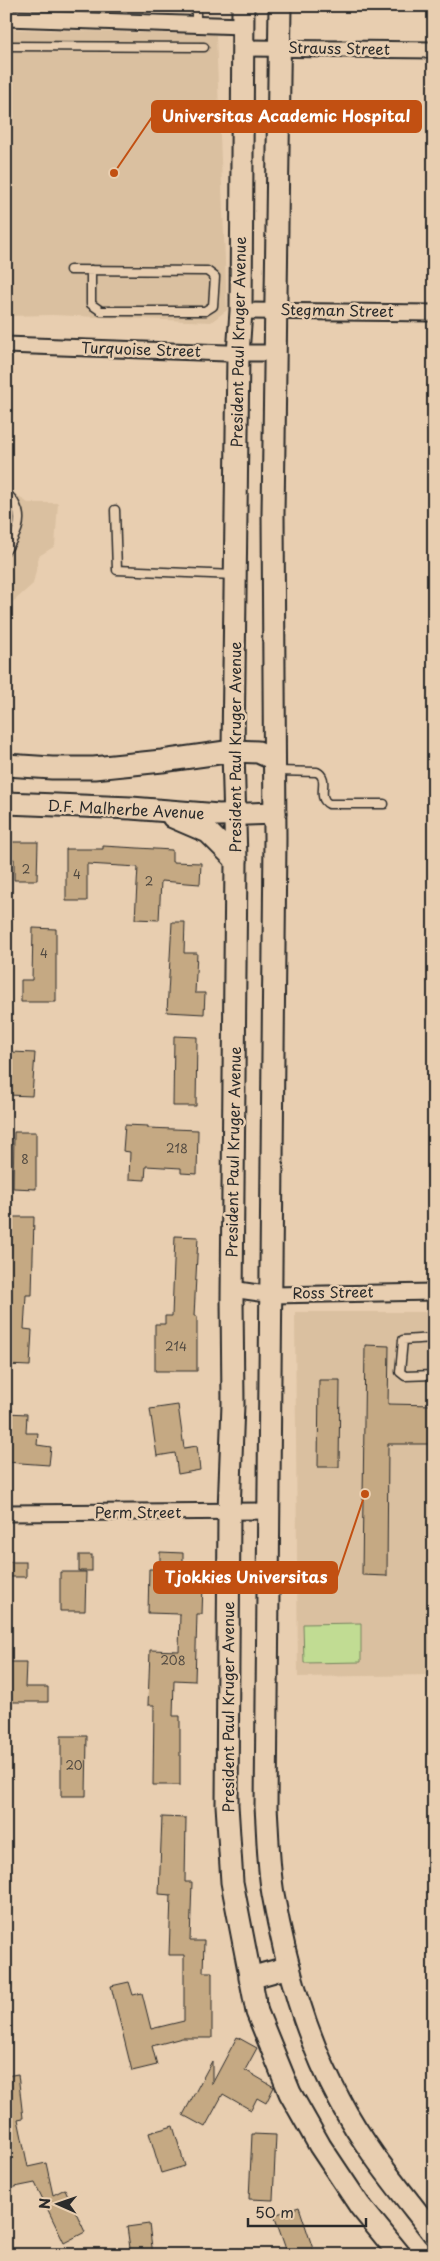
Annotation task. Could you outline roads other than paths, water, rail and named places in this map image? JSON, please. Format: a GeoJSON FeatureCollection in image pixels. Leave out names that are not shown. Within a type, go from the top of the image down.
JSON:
{"type":"FeatureCollection","features":[{"type":"Feature","properties":{"kind":"street"},"geometry":{"type":"LineString","coordinates":[[280,6],[273,514],[275,813],[266,1807],[273,1892],[295,1993],[309,2034],[341,2103],[370,2148],[434,2234]]}},
{"type":"Feature","properties":{"kind":"street"},"geometry":{"type":"LineString","coordinates":[[6,18],[196,23],[243,16]]}},
{"type":"Feature","properties":{"kind":"street","name":"President Paul Kruger Avenue"},"geometry":{"type":"LineString","coordinates":[[243,16],[241,311],[238,354],[233,751],[236,816],[232,1289],[233,1404],[229,1511],[227,1805],[232,1882],[257,2012],[290,2093],[320,2146],[360,2206],[400,2255]]}},
{"type":"Feature","properties":{"kind":"street","name":"Strauss Street"},"geometry":{"type":"LineString","coordinates":[[244,48],[434,50]]}},
{"type":"Feature","properties":{"kind":"street","name":"Stegman Street"},"geometry":{"type":"LineString","coordinates":[[241,311],[434,313]]}},
{"type":"Feature","properties":{"kind":"street","name":"Turquoise Street"},"geometry":{"type":"LineString","coordinates":[[6,345],[238,354],[276,353]]}},
{"type":"Feature","properties":{"kind":"street"},"geometry":{"type":"LineString","coordinates":[[6,765],[94,768],[233,751],[258,752],[275,765]]}},
{"type":"Feature","properties":{"kind":"street","name":"D.F. Malherbe Avenue"},"geometry":{"type":"LineString","coordinates":[[6,803],[131,808],[236,816],[275,813]]}},
{"type":"Feature","properties":{"kind":"street"},"geometry":{"type":"LineString","coordinates":[[158,811],[208,832],[236,860]]}},
{"type":"Feature","properties":{"kind":"street","name":"Ross Street"},"geometry":{"type":"LineString","coordinates":[[232,1289],[272,1295],[434,1292]]}},
{"type":"Feature","properties":{"kind":"street","name":"Perm Street"},"geometry":{"type":"LineString","coordinates":[[6,1513],[270,1511]]}},
{"type":"Feature","properties":{"kind":"street"},"geometry":{"type":"LineString","coordinates":[[250,1978],[289,1966]]}},
{"type":"Feature","properties":{"kind":"lane"},"geometry":{"type":"LineString","coordinates":[[196,6],[196,23]]}},
{"type":"Feature","properties":{"kind":"lane"},"geometry":{"type":"LineString","coordinates":[[6,46],[204,47]]}},
{"type":"Feature","properties":{"kind":"lane"},"geometry":{"type":"LineString","coordinates":[[70,270],[91,270],[207,271],[216,277],[213,306],[205,311],[101,310],[92,304],[91,270]]}},
{"type":"Feature","properties":{"kind":"lane"},"geometry":{"type":"LineString","coordinates":[[6,494],[11,496],[18,511],[20,523],[6,550]]}},
{"type":"Feature","properties":{"kind":"lane"},"geometry":{"type":"LineString","coordinates":[[115,510],[117,570],[236,575]]}},
{"type":"Feature","properties":{"kind":"lane"},"geometry":{"type":"LineString","coordinates":[[275,765],[321,774],[324,778],[323,797],[330,804],[384,804]]}},
{"type":"Feature","properties":{"kind":"lane"},"geometry":{"type":"LineString","coordinates":[[434,1338],[402,1340],[400,1372],[405,1376],[434,1375]]}},
{"type":"Feature","properties":{"kind":"place","name":"Universitas Academic Hospital"},"geometry":{"type":"Point","coordinates":[114,173]}},
{"type":"Feature","properties":{"kind":"place","name":"Tjokkies Universitas"},"geometry":{"type":"Point","coordinates":[365,1494]}}]}
